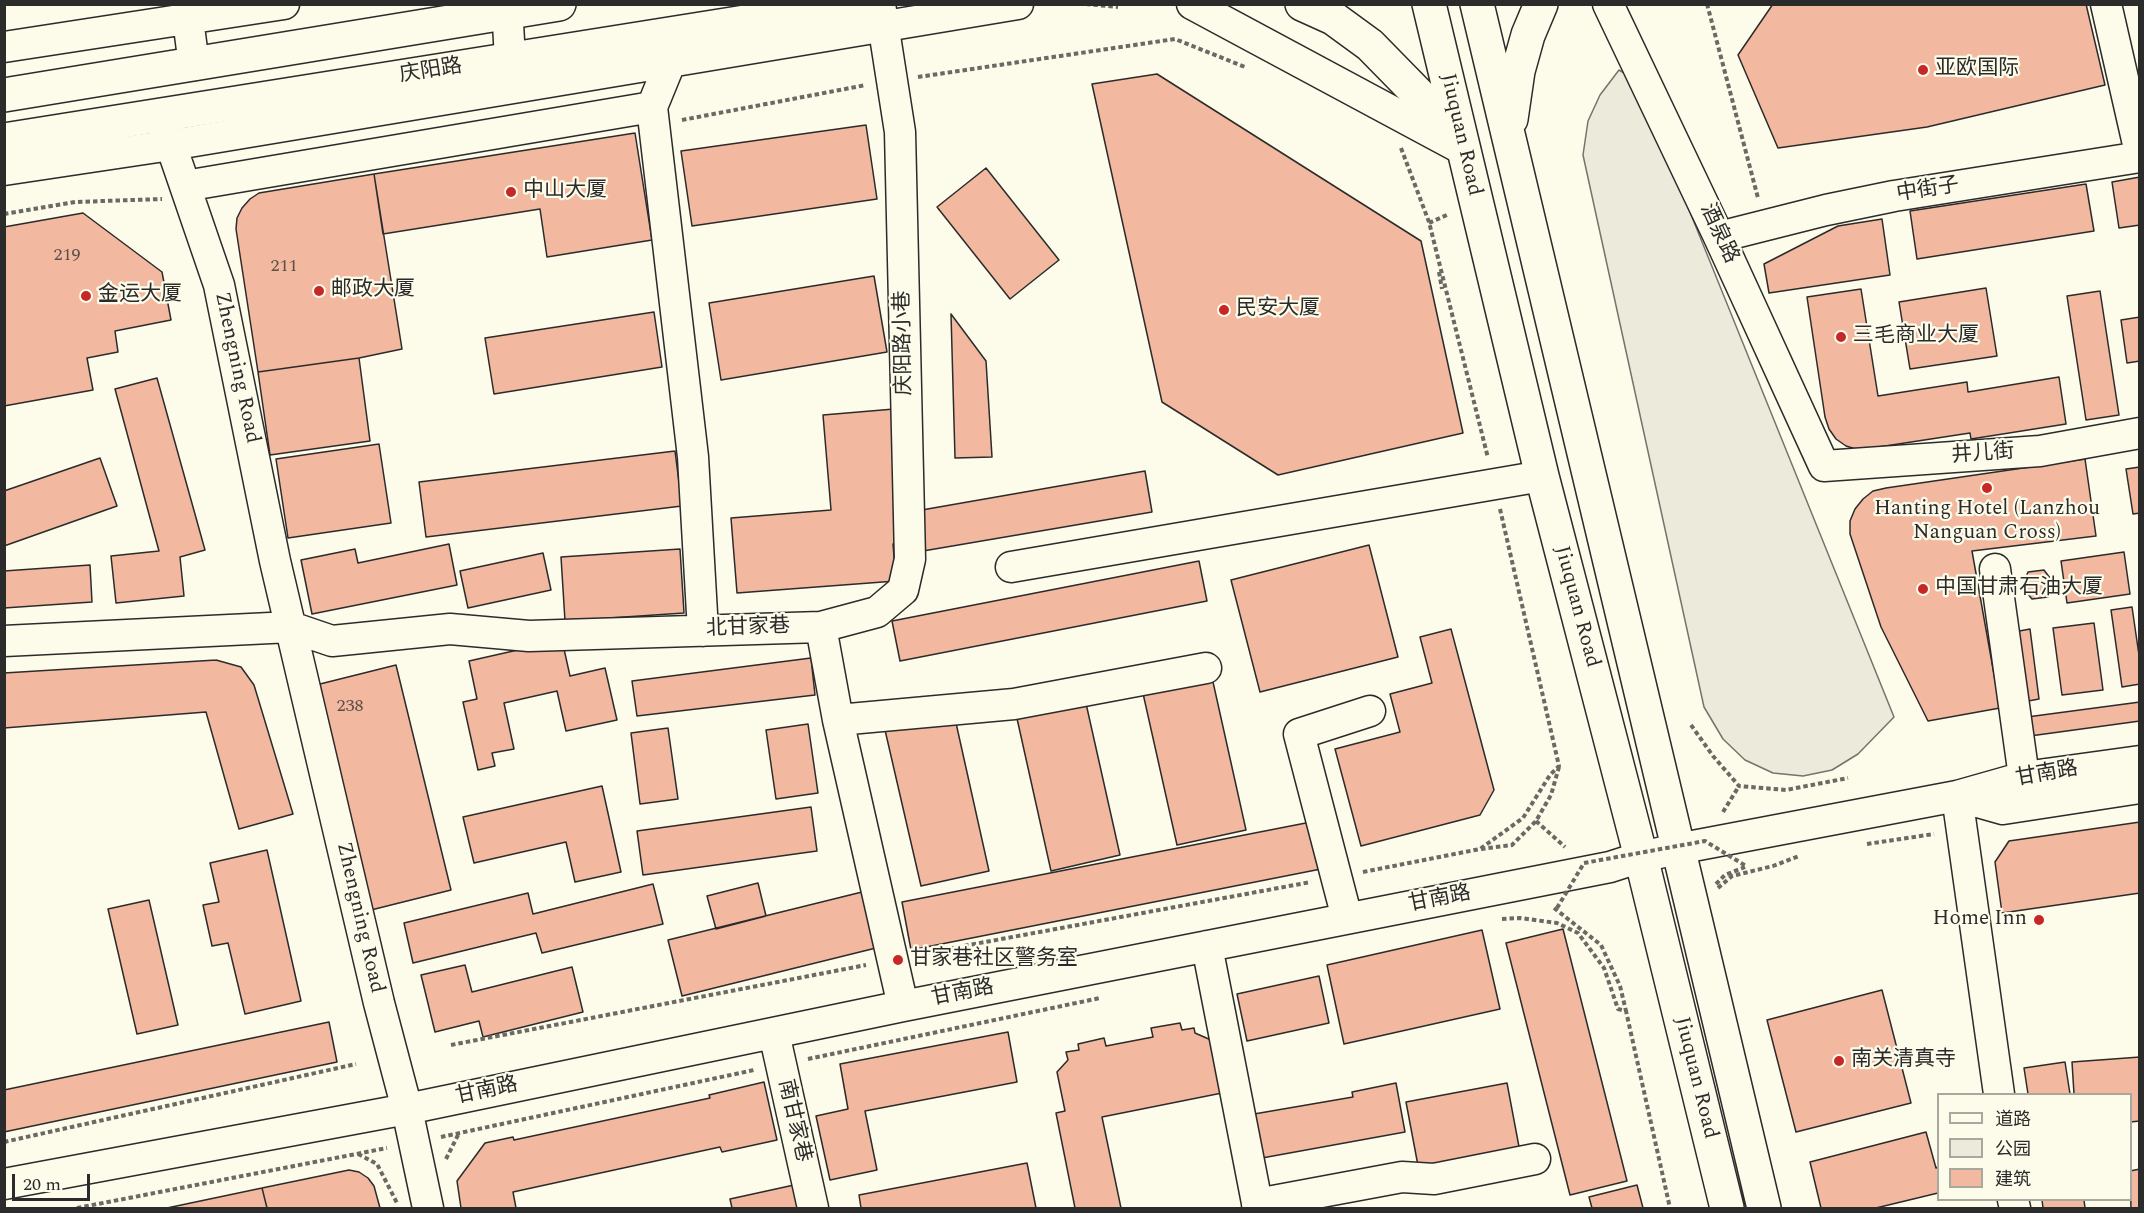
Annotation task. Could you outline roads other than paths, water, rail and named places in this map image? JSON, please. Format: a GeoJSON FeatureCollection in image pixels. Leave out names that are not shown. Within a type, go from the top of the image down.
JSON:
{"type":"FeatureCollection","features":[{"type":"Feature","properties":{"kind":"main road"},"geometry":{"type":"LineString","coordinates":[[4,95],[194,65],[508,8],[559,4]]}},
{"type":"Feature","properties":{"kind":"main road","name":"庆阳路"},"geometry":{"type":"LineString","coordinates":[[4,140],[166,130],[510,60],[671,49],[858,4]]}},
{"type":"Feature","properties":{"kind":"main road"},"geometry":{"type":"LineString","coordinates":[[1302,4],[1333,18],[1370,45],[1419,95],[1464,150]]}},
{"type":"Feature","properties":{"kind":"main road","name":"Jiuquan Road"},"geometry":{"type":"LineString","coordinates":[[1429,4],[1542,476],[1641,857],[1727,1209]]}},
{"type":"Feature","properties":{"kind":"main road","name":"Jiuquan Road"},"geometry":{"type":"LineString","coordinates":[[1477,4],[1764,1209]]}},
{"type":"Feature","properties":{"kind":"main road"},"geometry":{"type":"LineString","coordinates":[[1510,145],[1518,71],[1540,4]]}},
{"type":"Feature","properties":{"kind":"street"},"geometry":{"type":"LineString","coordinates":[[4,47],[187,12],[284,4]]}},
{"type":"Feature","properties":{"kind":"street"},"geometry":{"type":"LineString","coordinates":[[4,170],[166,130],[882,15],[1018,4]]}},
{"type":"Feature","properties":{"kind":"street"},"geometry":{"type":"LineString","coordinates":[[1192,4],[1464,150]]}},
{"type":"Feature","properties":{"kind":"street","name":"酒泉路"},"geometry":{"type":"LineString","coordinates":[[1608,4],[1719,237],[1824,466]]}},
{"type":"Feature","properties":{"kind":"street"},"geometry":{"type":"LineString","coordinates":[[2106,4],[2139,155]]}},
{"type":"Feature","properties":{"kind":"street"},"geometry":{"type":"LineString","coordinates":[[508,8],[510,60]]}},
{"type":"Feature","properties":{"kind":"street"},"geometry":{"type":"LineString","coordinates":[[187,12],[194,65]]}},
{"type":"Feature","properties":{"kind":"street","name":"庆阳路小巷"},"geometry":{"type":"LineString","coordinates":[[821,627],[877,612],[903,590],[910,559],[900,132],[882,15]]}},
{"type":"Feature","properties":{"kind":"street"},"geometry":{"type":"LineString","coordinates":[[671,49],[653,116],[693,457],[703,631]]}},
{"type":"Feature","properties":{"kind":"street"},"geometry":{"type":"LineString","coordinates":[[187,192],[653,116]]}},
{"type":"Feature","properties":{"kind":"street","name":"Zhengning Road"},"geometry":{"type":"LineString","coordinates":[[166,130],[219,285],[275,561],[379,1003],[407,1109],[428,1209]]}},
{"type":"Feature","properties":{"kind":"street","name":"中街子"},"geometry":{"type":"LineString","coordinates":[[1719,237],[1826,210],[1894,196],[2139,155]]}},
{"type":"Feature","properties":{"kind":"street","name":"井儿街"},"geometry":{"type":"LineString","coordinates":[[1824,466],[2040,451],[2139,433]]}},
{"type":"Feature","properties":{"kind":"street"},"geometry":{"type":"LineString","coordinates":[[1011,567],[1542,476]]}},
{"type":"Feature","properties":{"kind":"street"},"geometry":{"type":"LineString","coordinates":[[1995,569],[2024,777]]}},
{"type":"Feature","properties":{"kind":"street"},"geometry":{"type":"LineString","coordinates":[[4,641],[291,627]]}},
{"type":"Feature","properties":{"kind":"street","name":"北甘家巷"},"geometry":{"type":"LineString","coordinates":[[291,627],[332,641],[450,629],[529,636],[821,627],[838,720],[903,1006]]}},
{"type":"Feature","properties":{"kind":"street"},"geometry":{"type":"LineString","coordinates":[[838,720],[1014,704],[1206,668]]}},
{"type":"Feature","properties":{"kind":"street"},"geometry":{"type":"LineString","coordinates":[[1347,918],[1299,734],[1370,711]]}},
{"type":"Feature","properties":{"kind":"street","name":"甘南路"},"geometry":{"type":"LineString","coordinates":[[4,1184],[407,1109],[903,1006],[1610,867],[1677,849],[1957,796],[2024,777],[2139,761]]}},
{"type":"Feature","properties":{"kind":"street","name":"甘南路"},"geometry":{"type":"LineString","coordinates":[[1957,796],[2003,809],[2139,788]]}},
{"type":"Feature","properties":{"kind":"street"},"geometry":{"type":"LineString","coordinates":[[1957,796],[1999,1093]]}},
{"type":"Feature","properties":{"kind":"street"},"geometry":{"type":"LineString","coordinates":[[1207,946],[1257,1206],[1402,1177],[1434,1179],[1535,1159]]}},
{"type":"Feature","properties":{"kind":"street","name":"南甘家巷"},"geometry":{"type":"LineString","coordinates":[[774,1033],[813,1209]]}},
{"type":"Feature","properties":{"kind":"place","name":"亚欧国际"},"geometry":{"type":"Point","coordinates":[1923,70]}},
{"type":"Feature","properties":{"kind":"place","name":"中山大厦"},"geometry":{"type":"Point","coordinates":[511,192]}},
{"type":"Feature","properties":{"kind":"place","name":"邮政大厦"},"geometry":{"type":"Point","coordinates":[319,291]}},
{"type":"Feature","properties":{"kind":"place","name":"金运大厦"},"geometry":{"type":"Point","coordinates":[86,296]}},
{"type":"Feature","properties":{"kind":"place","name":"民安大厦"},"geometry":{"type":"Point","coordinates":[1224,310]}},
{"type":"Feature","properties":{"kind":"place","name":"三毛商业大厦"},"geometry":{"type":"Point","coordinates":[1841,337]}},
{"type":"Feature","properties":{"kind":"place","name":"Hanting Hotel (Lanzhou Nanguan Cross)"},"geometry":{"type":"Point","coordinates":[1987,488]}},
{"type":"Feature","properties":{"kind":"place","name":"中国甘肃石油大厦"},"geometry":{"type":"Point","coordinates":[1923,589]}},
{"type":"Feature","properties":{"kind":"place","name":"Home Inn"},"geometry":{"type":"Point","coordinates":[2039,920]}},
{"type":"Feature","properties":{"kind":"place","name":"甘家巷社区警务室"},"geometry":{"type":"Point","coordinates":[898,960]}},
{"type":"Feature","properties":{"kind":"place","name":"南关清真寺"},"geometry":{"type":"Point","coordinates":[1839,1061]}}]}
